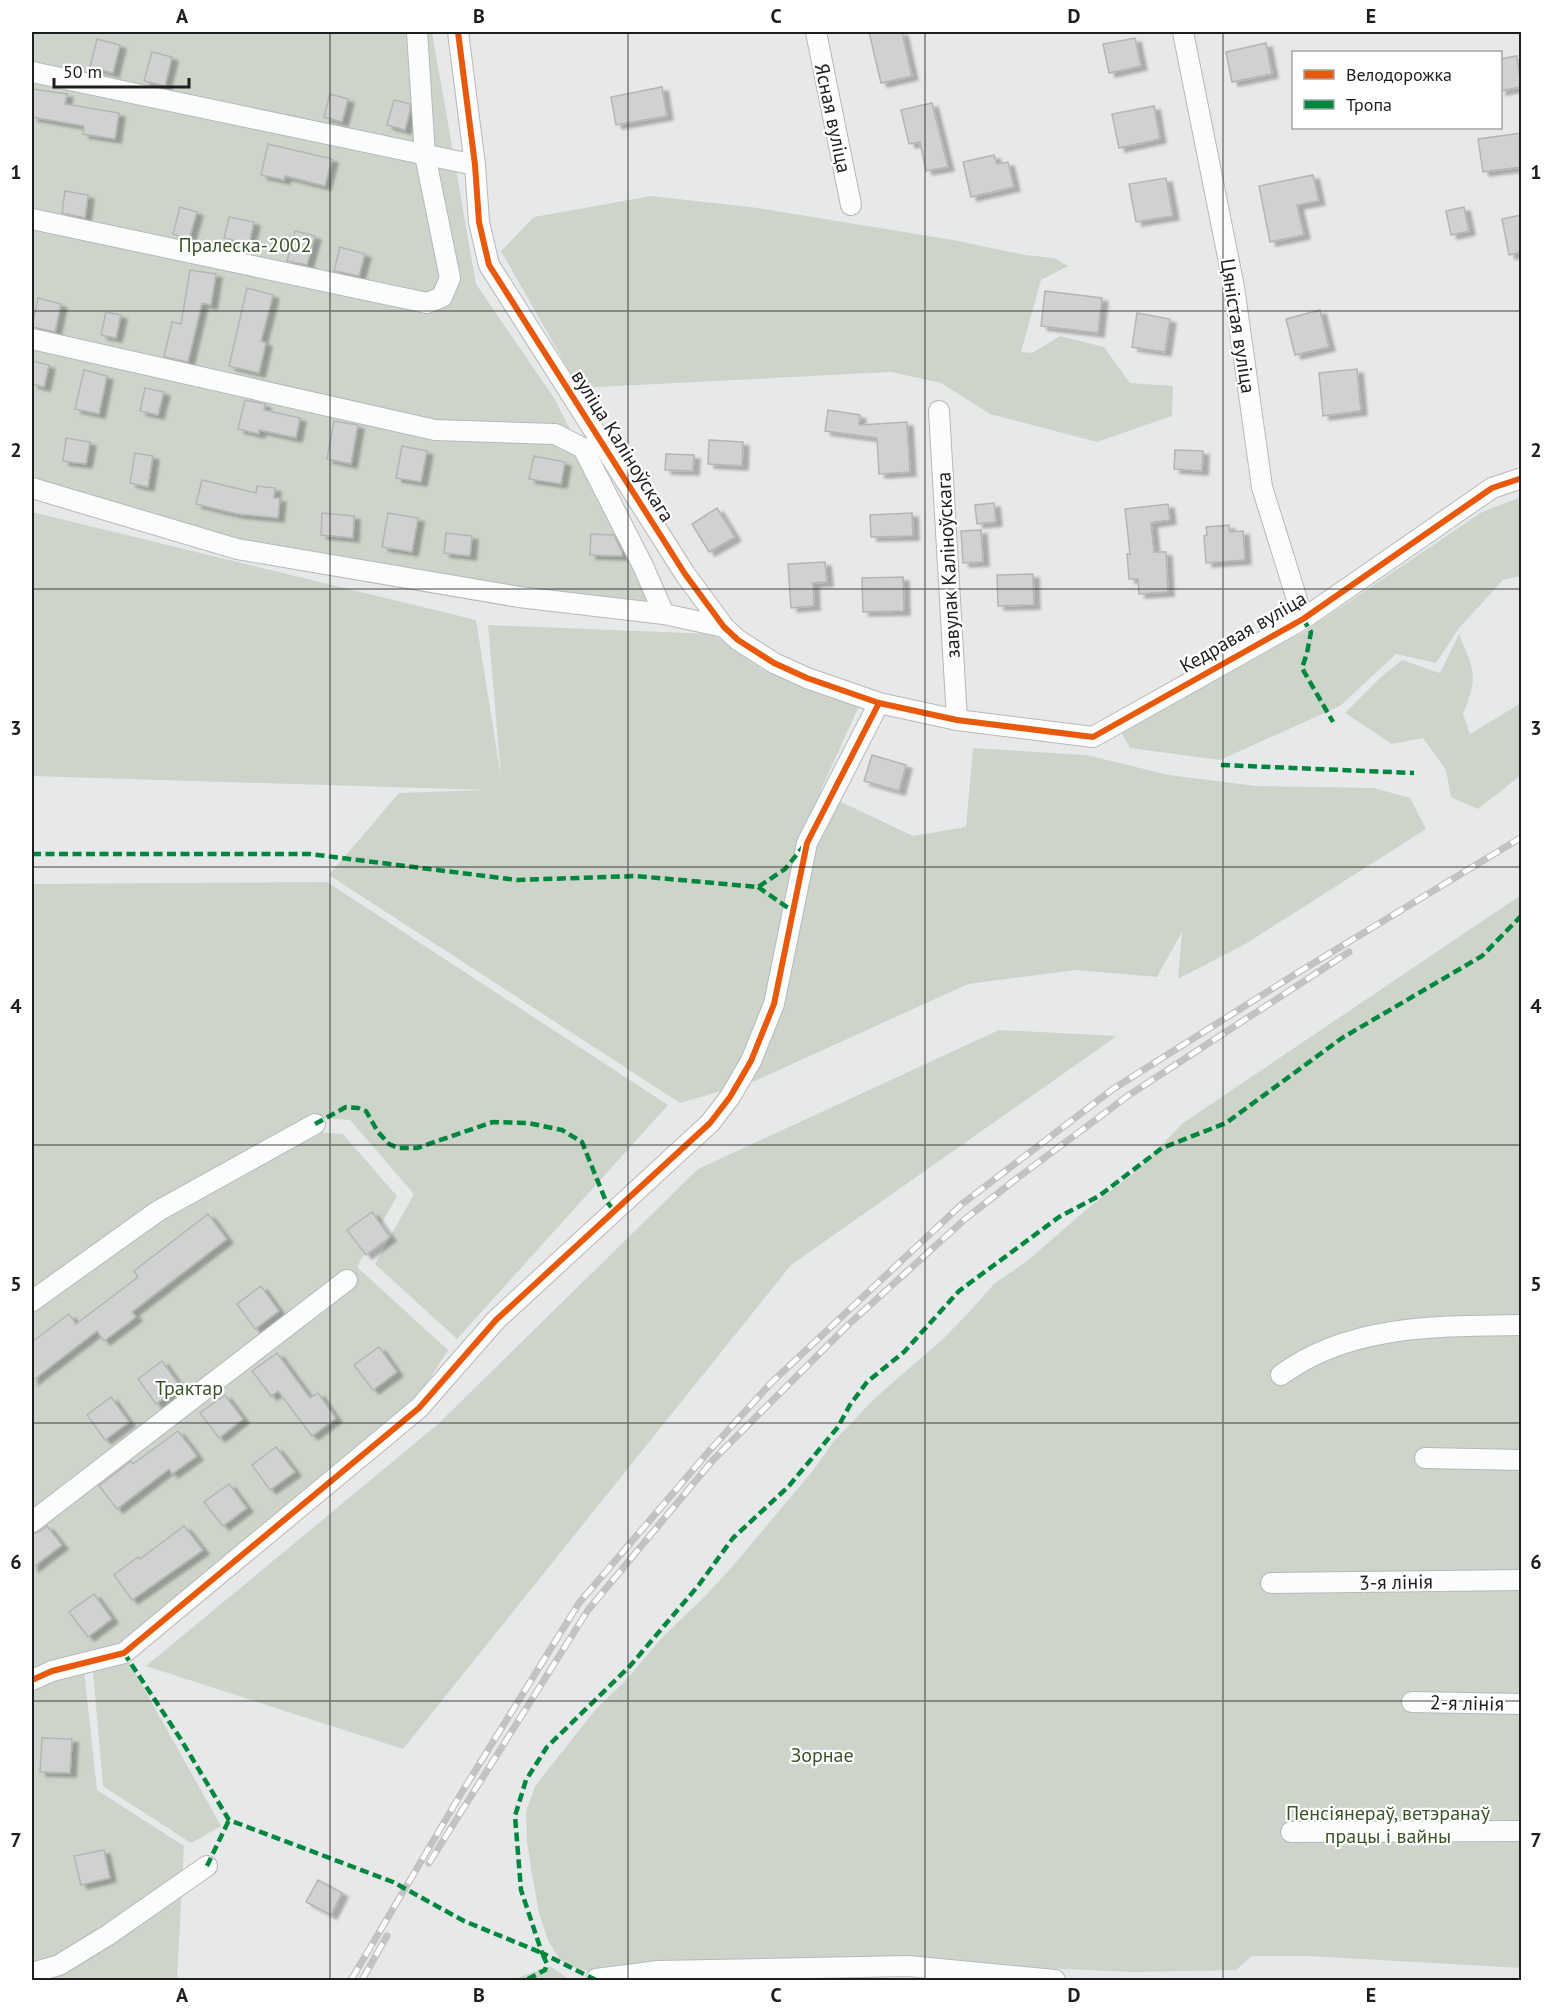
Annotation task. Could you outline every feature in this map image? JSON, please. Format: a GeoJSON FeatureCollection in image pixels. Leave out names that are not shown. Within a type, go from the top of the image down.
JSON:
{"type":"FeatureCollection","features":[{"type":"Feature","properties":{"kind":"street"},"geometry":{"type":"LineString","coordinates":[[32,219],[427,303],[442,297],[450,278],[425,155],[417,32]]}},
{"type":"Feature","properties":{"kind":"street","name":"вуліца Каліноўскага"},"geometry":{"type":"LineString","coordinates":[[458,32],[475,165],[479,222],[489,265],[685,574],[724,627],[738,640],[774,663],[807,678],[879,703],[957,720]]}},
{"type":"Feature","properties":{"kind":"street","name":"Ясная вуліца"},"geometry":{"type":"LineString","coordinates":[[816,32],[851,205]]}},
{"type":"Feature","properties":{"kind":"street","name":"Цяністая вуліца"},"geometry":{"type":"LineString","coordinates":[[1183,32],[1234,287],[1262,487],[1303,619]]}},
{"type":"Feature","properties":{"kind":"street"},"geometry":{"type":"LineString","coordinates":[[32,72],[475,165]]}},
{"type":"Feature","properties":{"kind":"street"},"geometry":{"type":"LineString","coordinates":[[32,339],[435,430],[555,434],[583,448],[643,566],[664,614]]}},
{"type":"Feature","properties":{"kind":"street","name":"завулак Каліноўскага"},"geometry":{"type":"LineString","coordinates":[[939,411],[957,720]]}},
{"type":"Feature","properties":{"kind":"street","name":"Кедравая вуліца"},"geometry":{"type":"LineString","coordinates":[[957,720],[1093,737],[1303,619],[1492,488],[1521,478]]}},
{"type":"Feature","properties":{"kind":"street"},"geometry":{"type":"LineString","coordinates":[[32,488],[237,549],[519,597],[664,614],[724,627]]}},
{"type":"Feature","properties":{"kind":"street"},"geometry":{"type":"LineString","coordinates":[[32,1680],[52,1671],[124,1653],[420,1408],[496,1320],[710,1123],[730,1097],[751,1061],[774,1004],[807,843],[879,703]]}},
{"type":"Feature","properties":{"kind":"street"},"geometry":{"type":"LineString","coordinates":[[32,1301],[158,1211],[315,1124]]}},
{"type":"Feature","properties":{"kind":"street"},"geometry":{"type":"LineString","coordinates":[[32,1522],[346,1280]]}},
{"type":"Feature","properties":{"kind":"street"},"geometry":{"type":"LineString","coordinates":[[1281,1375],[1297,1363],[1358,1338],[1435,1326],[1521,1325]]}},
{"type":"Feature","properties":{"kind":"street"},"geometry":{"type":"LineString","coordinates":[[1425,1458],[1521,1460]]}},
{"type":"Feature","properties":{"kind":"street","name":"3-я лінія"},"geometry":{"type":"LineString","coordinates":[[1271,1583],[1521,1580]]}},
{"type":"Feature","properties":{"kind":"street","name":"2-я лінія"},"geometry":{"type":"LineString","coordinates":[[1412,1701],[1521,1704]]}},
{"type":"Feature","properties":{"kind":"street"},"geometry":{"type":"LineString","coordinates":[[1291,1832],[1521,1831]]}},
{"type":"Feature","properties":{"kind":"street"},"geometry":{"type":"LineString","coordinates":[[32,1973],[59,1965],[108,1935],[207,1866]]}},
{"type":"Feature","properties":{"kind":"street"},"geometry":{"type":"LineString","coordinates":[[596,1979],[658,1971],[722,1975],[907,1973],[1055,1980]]}},
{"type":"Feature","properties":{"kind":"green space","name":"Пралеска-2002"},"geometry":{"type":"Polygon","coordinates":[[[32,32],[432,32],[476,284],[554,398],[664,614],[237,549],[32,486],[32,32]]]}},
{"type":"Feature","properties":{"kind":"green space"},"geometry":{"type":"Polygon","coordinates":[[[651,196],[758,208],[953,240],[1025,255],[1054,258],[1068,266],[1041,280],[1021,352],[1032,353],[1060,336],[1104,347],[1130,383],[1173,386],[1172,416],[1097,442],[990,414],[941,383],[891,372],[579,388],[501,251],[534,217],[651,196]]]}},
{"type":"Feature","properties":{"kind":"green space"},"geometry":{"type":"Polygon","coordinates":[[[1521,497],[1521,576],[1503,580],[1459,628],[1436,663],[1396,654],[1340,706],[1220,760],[1130,748],[1121,732],[1307,630],[1482,512],[1521,497]]]}},
{"type":"Feature","properties":{"kind":"green space"},"geometry":{"type":"Polygon","coordinates":[[[32,512],[476,620],[501,777],[488,625],[713,634],[761,669],[859,706],[820,792],[913,836],[966,827],[973,748],[1086,755],[1169,775],[1256,786],[1374,788],[1410,798],[1426,829],[1247,943],[1178,979],[1182,932],[1157,977],[1077,970],[968,984],[755,1081],[680,1103],[329,875],[399,793],[488,790],[32,776],[32,512]]]}},
{"type":"Feature","properties":{"kind":"green space"},"geometry":{"type":"Polygon","coordinates":[[[1459,634],[1473,674],[1471,691],[1463,714],[1470,734],[1521,703],[1521,775],[1478,809],[1451,797],[1446,770],[1423,738],[1392,744],[1345,713],[1402,660],[1440,673],[1459,634]]]}},
{"type":"Feature","properties":{"kind":"green space"},"geometry":{"type":"Polygon","coordinates":[[[327,882],[668,1105],[457,1339],[375,1264],[414,1194],[350,1120],[313,1117],[32,1292],[32,884],[327,882]]]}},
{"type":"Feature","properties":{"kind":"green space"},"geometry":{"type":"Polygon","coordinates":[[[1521,895],[1521,1968],[1308,1956],[1252,1956],[1236,1970],[1133,1972],[1017,1967],[937,1958],[600,1974],[573,1967],[559,1959],[548,1940],[539,1913],[527,1841],[526,1812],[535,1786],[596,1709],[731,1568],[811,1473],[834,1441],[874,1399],[944,1338],[994,1284],[1027,1261],[1093,1204],[1133,1174],[1183,1123],[1521,895]]]}},
{"type":"Feature","properties":{"kind":"green space"},"geometry":{"type":"Polygon","coordinates":[[[999,1030],[1117,1036],[791,1265],[403,1749],[146,1666],[437,1425],[698,1169],[999,1030]]]}},
{"type":"Feature","properties":{"kind":"green space","name":"Трактар"},"geometry":{"type":"Polygon","coordinates":[[[316,1132],[343,1134],[397,1196],[357,1267],[448,1350],[414,1403],[120,1646],[83,1661],[97,1790],[184,1846],[177,1980],[32,1980],[32,1309],[162,1218],[316,1132]]]}},
{"type":"Feature","properties":{"kind":"green space"},"geometry":{"type":"Polygon","coordinates":[[[124,1653],[221,1826],[191,1843],[103,1786],[92,1660],[124,1653]]]}},
{"type":"Feature","properties":{"kind":"green space"},"geometry":{"type":"Polygon","coordinates":[[[550,1966],[570,1980],[517,1980],[520,1977],[550,1966]]]}},
{"type":"Feature","properties":{"kind":"building"},"geometry":{"type":"Polygon","coordinates":[[[869,32],[902,32],[912,76],[881,83],[869,32]]]}},
{"type":"Feature","properties":{"kind":"building"},"geometry":{"type":"Polygon","coordinates":[[[1135,38],[1141,66],[1109,73],[1103,44],[1135,38]]]}},
{"type":"Feature","properties":{"kind":"building"},"geometry":{"type":"Polygon","coordinates":[[[97,39],[120,45],[113,73],[90,67],[97,39]]]}},
{"type":"Feature","properties":{"kind":"building"},"geometry":{"type":"Polygon","coordinates":[[[1266,43],[1272,74],[1232,82],[1226,52],[1266,43]]]}},
{"type":"Feature","properties":{"kind":"building"},"geometry":{"type":"Polygon","coordinates":[[[152,52],[172,57],[165,86],[144,81],[152,52]]]}},
{"type":"Feature","properties":{"kind":"building"},"geometry":{"type":"Polygon","coordinates":[[[1517,56],[1521,87],[1502,91],[1502,59],[1517,56]]]}},
{"type":"Feature","properties":{"kind":"building"},"geometry":{"type":"Polygon","coordinates":[[[662,87],[667,116],[616,125],[611,97],[662,87]]]}},
{"type":"Feature","properties":{"kind":"building"},"geometry":{"type":"Polygon","coordinates":[[[32,89],[67,94],[65,104],[119,113],[115,139],[83,134],[84,126],[32,117],[32,89]]]}},
{"type":"Feature","properties":{"kind":"building"},"geometry":{"type":"Polygon","coordinates":[[[330,94],[348,99],[342,122],[324,117],[330,94]]]}},
{"type":"Feature","properties":{"kind":"building"},"geometry":{"type":"Polygon","coordinates":[[[394,100],[410,104],[405,130],[387,125],[394,100]]]}},
{"type":"Feature","properties":{"kind":"building"},"geometry":{"type":"Polygon","coordinates":[[[932,103],[948,167],[926,171],[920,142],[909,144],[901,110],[932,103]]]}},
{"type":"Feature","properties":{"kind":"building"},"geometry":{"type":"Polygon","coordinates":[[[1154,106],[1160,139],[1119,148],[1112,114],[1154,106]]]}},
{"type":"Feature","properties":{"kind":"building"},"geometry":{"type":"Polygon","coordinates":[[[1521,133],[1521,167],[1483,172],[1478,139],[1521,133]]]}},
{"type":"Feature","properties":{"kind":"building"},"geometry":{"type":"Polygon","coordinates":[[[268,144],[332,159],[325,186],[285,176],[284,180],[261,175],[268,144]]]}},
{"type":"Feature","properties":{"kind":"building"},"geometry":{"type":"Polygon","coordinates":[[[994,155],[997,164],[1008,162],[1014,187],[971,197],[963,162],[994,155]]]}},
{"type":"Feature","properties":{"kind":"building"},"geometry":{"type":"Polygon","coordinates":[[[1313,175],[1319,201],[1297,205],[1304,235],[1270,242],[1259,186],[1313,175]]]}},
{"type":"Feature","properties":{"kind":"building"},"geometry":{"type":"Polygon","coordinates":[[[1166,178],[1173,216],[1136,222],[1129,184],[1166,178]]]}},
{"type":"Feature","properties":{"kind":"building"},"geometry":{"type":"Polygon","coordinates":[[[65,191],[88,195],[85,218],[62,213],[65,191]]]}},
{"type":"Feature","properties":{"kind":"building"},"geometry":{"type":"Polygon","coordinates":[[[180,207],[197,212],[189,239],[173,234],[180,207]]]}},
{"type":"Feature","properties":{"kind":"building"},"geometry":{"type":"Polygon","coordinates":[[[1464,207],[1469,231],[1451,235],[1446,211],[1464,207]]]}},
{"type":"Feature","properties":{"kind":"building"},"geometry":{"type":"Polygon","coordinates":[[[1521,215],[1521,252],[1509,255],[1502,219],[1521,215]]]}},
{"type":"Feature","properties":{"kind":"building"},"geometry":{"type":"Polygon","coordinates":[[[229,217],[254,222],[249,244],[224,238],[229,217]]]}},
{"type":"Feature","properties":{"kind":"building"},"geometry":{"type":"Polygon","coordinates":[[[295,231],[315,236],[307,265],[287,261],[295,231]]]}},
{"type":"Feature","properties":{"kind":"building"},"geometry":{"type":"Polygon","coordinates":[[[340,247],[365,254],[359,276],[334,271],[340,247]]]}},
{"type":"Feature","properties":{"kind":"building"},"geometry":{"type":"Polygon","coordinates":[[[190,270],[216,274],[211,305],[202,303],[188,362],[164,357],[172,322],[181,324],[190,270]]]}},
{"type":"Feature","properties":{"kind":"building"},"geometry":{"type":"Polygon","coordinates":[[[247,288],[273,295],[261,341],[266,343],[259,373],[229,366],[247,288]]]}},
{"type":"Feature","properties":{"kind":"building"},"geometry":{"type":"Polygon","coordinates":[[[1045,291],[1102,298],[1098,333],[1041,326],[1045,291]]]}},
{"type":"Feature","properties":{"kind":"building"},"geometry":{"type":"Polygon","coordinates":[[[38,298],[61,304],[55,332],[32,327],[38,298]]]}},
{"type":"Feature","properties":{"kind":"building"},"geometry":{"type":"Polygon","coordinates":[[[1320,310],[1329,347],[1295,355],[1286,319],[1320,310]]]}},
{"type":"Feature","properties":{"kind":"building"},"geometry":{"type":"Polygon","coordinates":[[[106,312],[121,315],[116,338],[101,335],[106,312]]]}},
{"type":"Feature","properties":{"kind":"building"},"geometry":{"type":"Polygon","coordinates":[[[1137,313],[1170,319],[1165,352],[1132,347],[1137,313]]]}},
{"type":"Feature","properties":{"kind":"building"},"geometry":{"type":"Polygon","coordinates":[[[32,361],[49,365],[44,387],[32,384],[32,361]]]}},
{"type":"Feature","properties":{"kind":"building"},"geometry":{"type":"Polygon","coordinates":[[[1357,369],[1361,411],[1323,416],[1319,373],[1357,369]]]}},
{"type":"Feature","properties":{"kind":"building"},"geometry":{"type":"Polygon","coordinates":[[[84,370],[107,376],[99,414],[75,409],[84,370]]]}},
{"type":"Feature","properties":{"kind":"building"},"geometry":{"type":"Polygon","coordinates":[[[145,388],[164,392],[158,415],[140,411],[145,388]]]}},
{"type":"Feature","properties":{"kind":"building"},"geometry":{"type":"Polygon","coordinates":[[[245,400],[265,404],[264,410],[300,418],[296,438],[259,430],[259,434],[238,429],[245,400]]]}},
{"type":"Feature","properties":{"kind":"building"},"geometry":{"type":"Polygon","coordinates":[[[828,410],[860,415],[859,425],[907,422],[910,472],[879,474],[877,438],[825,431],[828,410]]]}},
{"type":"Feature","properties":{"kind":"building"},"geometry":{"type":"Polygon","coordinates":[[[334,421],[358,425],[351,464],[327,459],[334,421]]]}},
{"type":"Feature","properties":{"kind":"building"},"geometry":{"type":"Polygon","coordinates":[[[66,438],[90,442],[86,464],[63,461],[66,438]]]}},
{"type":"Feature","properties":{"kind":"building"},"geometry":{"type":"Polygon","coordinates":[[[709,440],[743,442],[742,466],[708,464],[709,440]]]}},
{"type":"Feature","properties":{"kind":"building"},"geometry":{"type":"Polygon","coordinates":[[[402,446],[427,451],[421,482],[396,478],[402,446]]]}},
{"type":"Feature","properties":{"kind":"building"},"geometry":{"type":"Polygon","coordinates":[[[1175,450],[1203,451],[1202,471],[1174,469],[1175,450]]]}},
{"type":"Feature","properties":{"kind":"building"},"geometry":{"type":"Polygon","coordinates":[[[135,453],[153,456],[148,487],[130,483],[135,453]]]}},
{"type":"Feature","properties":{"kind":"building"},"geometry":{"type":"Polygon","coordinates":[[[666,454],[694,455],[693,471],[665,470],[666,454]]]}},
{"type":"Feature","properties":{"kind":"building"},"geometry":{"type":"Polygon","coordinates":[[[534,456],[565,462],[561,484],[529,479],[534,456]]]}},
{"type":"Feature","properties":{"kind":"building"},"geometry":{"type":"Polygon","coordinates":[[[202,480],[256,493],[257,486],[275,488],[274,498],[280,498],[278,518],[237,514],[196,504],[202,480]]]}},
{"type":"Feature","properties":{"kind":"building"},"geometry":{"type":"Polygon","coordinates":[[[994,503],[996,522],[977,524],[975,505],[994,503]]]}},
{"type":"Feature","properties":{"kind":"building"},"geometry":{"type":"Polygon","coordinates":[[[1168,504],[1170,520],[1151,523],[1154,552],[1166,552],[1168,592],[1139,594],[1138,579],[1129,579],[1127,554],[1130,554],[1125,509],[1168,504]]]}},
{"type":"Feature","properties":{"kind":"building"},"geometry":{"type":"Polygon","coordinates":[[[717,508],[735,537],[709,552],[692,524],[717,508]]]}},
{"type":"Feature","properties":{"kind":"building"},"geometry":{"type":"Polygon","coordinates":[[[322,513],[354,516],[353,538],[321,535],[322,513]]]}},
{"type":"Feature","properties":{"kind":"building"},"geometry":{"type":"Polygon","coordinates":[[[388,513],[418,518],[412,552],[382,547],[388,513]]]}},
{"type":"Feature","properties":{"kind":"building"},"geometry":{"type":"Polygon","coordinates":[[[912,513],[913,536],[871,537],[870,515],[912,513]]]}},
{"type":"Feature","properties":{"kind":"building"},"geometry":{"type":"Polygon","coordinates":[[[1229,525],[1230,532],[1243,531],[1245,560],[1206,563],[1204,536],[1207,535],[1206,527],[1229,525]]]}},
{"type":"Feature","properties":{"kind":"building"},"geometry":{"type":"Polygon","coordinates":[[[981,530],[983,562],[963,563],[961,531],[981,530]]]}},
{"type":"Feature","properties":{"kind":"building"},"geometry":{"type":"Polygon","coordinates":[[[446,533],[472,536],[470,556],[444,553],[446,533]]]}},
{"type":"Feature","properties":{"kind":"building"},"geometry":{"type":"Polygon","coordinates":[[[591,534],[614,535],[622,556],[590,555],[591,534]]]}},
{"type":"Feature","properties":{"kind":"building"},"geometry":{"type":"Polygon","coordinates":[[[825,562],[827,582],[813,583],[814,606],[791,608],[788,564],[825,562]]]}},
{"type":"Feature","properties":{"kind":"building"},"geometry":{"type":"Polygon","coordinates":[[[1033,574],[1034,605],[998,606],[997,575],[1033,574]]]}},
{"type":"Feature","properties":{"kind":"building"},"geometry":{"type":"Polygon","coordinates":[[[903,577],[904,611],[863,612],[862,578],[903,577]]]}},
{"type":"Feature","properties":{"kind":"building"},"geometry":{"type":"Polygon","coordinates":[[[872,755],[906,765],[899,791],[864,781],[872,755]]]}},
{"type":"Feature","properties":{"kind":"building"},"geometry":{"type":"Polygon","coordinates":[[[372,1212],[390,1237],[366,1255],[347,1230],[372,1212]]]}},
{"type":"Feature","properties":{"kind":"building"},"geometry":{"type":"Polygon","coordinates":[[[208,1214],[227,1239],[132,1312],[136,1317],[104,1341],[97,1331],[32,1381],[32,1342],[69,1314],[76,1324],[138,1277],[134,1271],[208,1214]]]}},
{"type":"Feature","properties":{"kind":"building"},"geometry":{"type":"Polygon","coordinates":[[[261,1286],[279,1311],[255,1329],[237,1304],[261,1286]]]}},
{"type":"Feature","properties":{"kind":"building"},"geometry":{"type":"Polygon","coordinates":[[[379,1347],[397,1372],[373,1390],[354,1365],[379,1347]]]}},
{"type":"Feature","properties":{"kind":"building"},"geometry":{"type":"Polygon","coordinates":[[[277,1353],[310,1398],[318,1393],[336,1418],[312,1436],[278,1391],[271,1396],[252,1371],[277,1353]]]}},
{"type":"Feature","properties":{"kind":"building"},"geometry":{"type":"Polygon","coordinates":[[[162,1361],[180,1386],[156,1404],[138,1379],[162,1361]]]}},
{"type":"Feature","properties":{"kind":"building"},"geometry":{"type":"Polygon","coordinates":[[[225,1395],[243,1419],[219,1438],[200,1413],[225,1395]]]}},
{"type":"Feature","properties":{"kind":"building"},"geometry":{"type":"Polygon","coordinates":[[[111,1397],[129,1422],[105,1440],[87,1415],[111,1397]]]}},
{"type":"Feature","properties":{"kind":"building"},"geometry":{"type":"Polygon","coordinates":[[[178,1431],[197,1456],[172,1474],[169,1469],[117,1509],[99,1486],[131,1461],[133,1464],[178,1431]]]}},
{"type":"Feature","properties":{"kind":"building"},"geometry":{"type":"Polygon","coordinates":[[[276,1447],[295,1472],[270,1490],[252,1465],[276,1447]]]}},
{"type":"Feature","properties":{"kind":"building"},"geometry":{"type":"Polygon","coordinates":[[[229,1484],[247,1508],[223,1526],[204,1502],[229,1484]]]}},
{"type":"Feature","properties":{"kind":"building"},"geometry":{"type":"Polygon","coordinates":[[[47,1526],[62,1545],[32,1568],[32,1534],[47,1526]]]}},
{"type":"Feature","properties":{"kind":"building"},"geometry":{"type":"Polygon","coordinates":[[[184,1526],[203,1550],[132,1600],[114,1575],[138,1557],[140,1559],[184,1526]]]}},
{"type":"Feature","properties":{"kind":"building"},"geometry":{"type":"Polygon","coordinates":[[[94,1594],[112,1619],[88,1637],[69,1612],[94,1594]]]}},
{"type":"Feature","properties":{"kind":"building"},"geometry":{"type":"Polygon","coordinates":[[[42,1738],[72,1739],[70,1773],[40,1772],[42,1738]]]}},
{"type":"Feature","properties":{"kind":"building"},"geometry":{"type":"Polygon","coordinates":[[[104,1850],[110,1878],[81,1885],[74,1856],[104,1850]]]}},
{"type":"Feature","properties":{"kind":"building"},"geometry":{"type":"Polygon","coordinates":[[[318,1880],[342,1893],[331,1915],[306,1902],[318,1880]]]}},
{"type":"Feature","properties":{"kind":"railway"},"geometry":{"type":"LineString","coordinates":[[351,1980],[462,1792],[579,1603],[710,1450],[771,1383],[962,1204],[1113,1089],[1294,975],[1522,837]]}},
{"type":"Feature","properties":{"kind":"railway"},"geometry":{"type":"LineString","coordinates":[[429,1863],[588,1610],[713,1460],[848,1325],[964,1220],[1016,1179],[1129,1095],[1349,952]]}},
{"type":"Feature","properties":{"kind":"railway"},"geometry":{"type":"LineString","coordinates":[[362,1980],[387,1936]]}},
{"type":"Feature","properties":{"kind":"marked path"},"geometry":{"type":"LineString","coordinates":[[1303,619],[1311,632],[1302,668],[1333,722]]}},
{"type":"Feature","properties":{"kind":"marked path"},"geometry":{"type":"LineString","coordinates":[[1221,765],[1414,773]]}},
{"type":"Feature","properties":{"kind":"marked path"},"geometry":{"type":"LineString","coordinates":[[32,854],[310,854],[517,880],[636,876],[758,887],[785,869],[803,847]]}},
{"type":"Feature","properties":{"kind":"marked path"},"geometry":{"type":"LineString","coordinates":[[758,887],[794,912]]}},
{"type":"Feature","properties":{"kind":"marked path"},"geometry":{"type":"LineString","coordinates":[[596,1980],[542,1953],[521,1890],[515,1816],[526,1780],[547,1747],[630,1666],[698,1586],[733,1538],[788,1487],[838,1427],[850,1405],[867,1382],[904,1352],[959,1291],[1059,1217],[1099,1196],[1162,1148],[1226,1123],[1342,1038],[1482,956],[1522,915]]}},
{"type":"Feature","properties":{"kind":"marked path"},"geometry":{"type":"LineString","coordinates":[[315,1124],[346,1107],[358,1108],[366,1111],[378,1132],[389,1144],[398,1148],[417,1148],[493,1122],[528,1123],[562,1130],[582,1142],[605,1199],[614,1211]]}},
{"type":"Feature","properties":{"kind":"marked path"},"geometry":{"type":"LineString","coordinates":[[124,1653],[180,1738],[229,1820],[393,1882],[464,1921],[542,1953],[547,1964],[545,1970],[526,1980]]}},
{"type":"Feature","properties":{"kind":"marked path"},"geometry":{"type":"LineString","coordinates":[[207,1866],[229,1820]]}},
{"type":"Feature","properties":{"kind":"cycle path"},"geometry":{"type":"LineString","coordinates":[[458,32],[475,165],[479,222],[489,265],[685,574],[724,627],[738,640],[774,663],[807,678],[879,703],[957,720],[1093,737],[1303,619],[1492,488],[1522,478]]}},
{"type":"Feature","properties":{"kind":"cycle path"},"geometry":{"type":"LineString","coordinates":[[32,1680],[52,1671],[124,1653],[419,1408],[496,1320],[710,1123],[730,1097],[751,1061],[774,1004],[807,843],[879,703]]}},
{"type":"Feature","properties":{"kind":"park label","name":"Зорнае"},"geometry":{"type":"Point","coordinates":[822,1755]}},
{"type":"Feature","properties":{"kind":"park label","name":"Пенсіянераў, ветэранаў працы і вайны"},"geometry":{"type":"Point","coordinates":[1388,1824]}}]}
